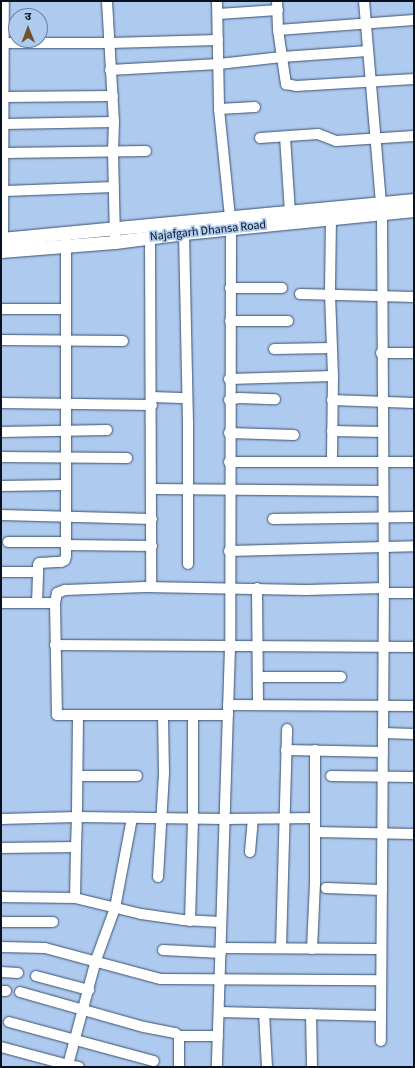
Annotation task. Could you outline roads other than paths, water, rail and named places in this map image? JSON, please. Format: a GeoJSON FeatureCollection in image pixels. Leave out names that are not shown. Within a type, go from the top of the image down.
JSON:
{"type":"FeatureCollection","features":[{"type":"Feature","properties":{"kind":"main road","name":"Najafgarh Dhansa Road"},"geometry":{"type":"LineString","coordinates":[[2,243],[66,232],[115,228],[331,218],[381,209],[414,200]]}},
{"type":"Feature","properties":{"kind":"main road","name":"Najafgarh Dhansa Road"},"geometry":{"type":"LineString","coordinates":[[2,243],[66,246],[115,242],[184,233],[290,212],[381,209],[414,210]]}},
{"type":"Feature","properties":{"kind":"street"},"geometry":{"type":"LineString","coordinates":[[2,243],[5,153],[3,104],[4,1]]}},
{"type":"Feature","properties":{"kind":"street"},"geometry":{"type":"LineString","coordinates":[[107,1],[114,122],[113,151],[115,242]]}},
{"type":"Feature","properties":{"kind":"street"},"geometry":{"type":"LineString","coordinates":[[217,1],[219,109],[230,223],[230,647],[217,1067]]}},
{"type":"Feature","properties":{"kind":"street"},"geometry":{"type":"LineString","coordinates":[[364,1],[381,209],[381,353],[384,546],[381,1041]]}},
{"type":"Feature","properties":{"kind":"street"},"geometry":{"type":"LineString","coordinates":[[218,14],[277,5],[278,30],[285,81],[289,86],[370,80],[414,79]]}},
{"type":"Feature","properties":{"kind":"street"},"geometry":{"type":"LineString","coordinates":[[278,30],[414,20]]}},
{"type":"Feature","properties":{"kind":"street"},"geometry":{"type":"LineString","coordinates":[[3,45],[218,40]]}},
{"type":"Feature","properties":{"kind":"street"},"geometry":{"type":"LineString","coordinates":[[110,70],[219,64],[282,57],[368,51]]}},
{"type":"Feature","properties":{"kind":"street"},"geometry":{"type":"LineString","coordinates":[[3,104],[113,96]]}},
{"type":"Feature","properties":{"kind":"street"},"geometry":{"type":"LineString","coordinates":[[219,109],[255,107]]}},
{"type":"Feature","properties":{"kind":"street"},"geometry":{"type":"LineString","coordinates":[[5,124],[114,122]]}},
{"type":"Feature","properties":{"kind":"street"},"geometry":{"type":"LineString","coordinates":[[260,138],[318,134],[336,141],[374,137],[414,136]]}},
{"type":"Feature","properties":{"kind":"street"},"geometry":{"type":"LineString","coordinates":[[285,137],[290,212]]}},
{"type":"Feature","properties":{"kind":"street"},"geometry":{"type":"LineString","coordinates":[[5,153],[146,151]]}},
{"type":"Feature","properties":{"kind":"street"},"geometry":{"type":"LineString","coordinates":[[4,196],[114,187]]}},
{"type":"Feature","properties":{"kind":"street"},"geometry":{"type":"LineString","coordinates":[[331,218],[330,294],[333,376],[332,461]]}},
{"type":"Feature","properties":{"kind":"street"},"geometry":{"type":"LineString","coordinates":[[37,603],[39,563],[61,562],[65,560],[66,232]]}},
{"type":"Feature","properties":{"kind":"street"},"geometry":{"type":"LineString","coordinates":[[184,233],[188,564]]}},
{"type":"Feature","properties":{"kind":"street"},"geometry":{"type":"LineString","coordinates":[[150,237],[152,401],[151,587]]}},
{"type":"Feature","properties":{"kind":"street"},"geometry":{"type":"LineString","coordinates":[[230,288],[282,288]]}},
{"type":"Feature","properties":{"kind":"street"},"geometry":{"type":"LineString","coordinates":[[300,294],[414,297]]}},
{"type":"Feature","properties":{"kind":"street"},"geometry":{"type":"LineString","coordinates":[[1,308],[65,309]]}},
{"type":"Feature","properties":{"kind":"street"},"geometry":{"type":"LineString","coordinates":[[230,321],[288,321]]}},
{"type":"Feature","properties":{"kind":"street"},"geometry":{"type":"LineString","coordinates":[[1,340],[65,342],[123,341]]}},
{"type":"Feature","properties":{"kind":"street"},"geometry":{"type":"LineString","coordinates":[[274,349],[331,348]]}},
{"type":"Feature","properties":{"kind":"street"},"geometry":{"type":"LineString","coordinates":[[381,353],[414,353]]}},
{"type":"Feature","properties":{"kind":"street"},"geometry":{"type":"LineString","coordinates":[[229,379],[333,376]]}},
{"type":"Feature","properties":{"kind":"street"},"geometry":{"type":"LineString","coordinates":[[1,402],[65,403],[152,401],[187,398]]}},
{"type":"Feature","properties":{"kind":"street"},"geometry":{"type":"LineString","coordinates":[[229,400],[239,398],[275,399]]}},
{"type":"Feature","properties":{"kind":"street"},"geometry":{"type":"LineString","coordinates":[[332,400],[414,402]]}},
{"type":"Feature","properties":{"kind":"street"},"geometry":{"type":"LineString","coordinates":[[1,432],[107,430]]}},
{"type":"Feature","properties":{"kind":"street"},"geometry":{"type":"LineString","coordinates":[[332,432],[382,432]]}},
{"type":"Feature","properties":{"kind":"street"},"geometry":{"type":"LineString","coordinates":[[229,433],[294,435]]}},
{"type":"Feature","properties":{"kind":"street"},"geometry":{"type":"LineString","coordinates":[[1,457],[127,458]]}},
{"type":"Feature","properties":{"kind":"street"},"geometry":{"type":"LineString","coordinates":[[229,462],[414,462]]}},
{"type":"Feature","properties":{"kind":"street"},"geometry":{"type":"LineString","coordinates":[[1,486],[65,485]]}},
{"type":"Feature","properties":{"kind":"street"},"geometry":{"type":"LineString","coordinates":[[152,490],[383,490]]}},
{"type":"Feature","properties":{"kind":"street"},"geometry":{"type":"LineString","coordinates":[[1,515],[152,518]]}},
{"type":"Feature","properties":{"kind":"street"},"geometry":{"type":"LineString","coordinates":[[273,519],[414,517]]}},
{"type":"Feature","properties":{"kind":"street"},"geometry":{"type":"LineString","coordinates":[[8,542],[152,546]]}},
{"type":"Feature","properties":{"kind":"street"},"geometry":{"type":"LineString","coordinates":[[229,551],[414,546]]}},
{"type":"Feature","properties":{"kind":"street"},"geometry":{"type":"LineString","coordinates":[[1,572],[38,572]]}},
{"type":"Feature","properties":{"kind":"street"},"geometry":{"type":"LineString","coordinates":[[414,593],[384,590],[151,587],[65,590],[57,593],[55,603],[56,713],[60,716],[193,715],[258,706],[414,706]]}},
{"type":"Feature","properties":{"kind":"street"},"geometry":{"type":"LineString","coordinates":[[257,588],[259,647],[258,706]]}},
{"type":"Feature","properties":{"kind":"street"},"geometry":{"type":"LineString","coordinates":[[1,603],[55,603]]}},
{"type":"Feature","properties":{"kind":"street"},"geometry":{"type":"LineString","coordinates":[[56,645],[414,647]]}},
{"type":"Feature","properties":{"kind":"street"},"geometry":{"type":"LineString","coordinates":[[258,677],[340,676]]}},
{"type":"Feature","properties":{"kind":"street"},"geometry":{"type":"LineString","coordinates":[[75,898],[78,715]]}},
{"type":"Feature","properties":{"kind":"street"},"geometry":{"type":"LineString","coordinates":[[158,877],[160,818],[164,773],[163,715]]}},
{"type":"Feature","properties":{"kind":"street"},"geometry":{"type":"LineString","coordinates":[[190,921],[193,819],[193,715]]}},
{"type":"Feature","properties":{"kind":"street"},"geometry":{"type":"LineString","coordinates":[[281,948],[287,729]]}},
{"type":"Feature","properties":{"kind":"street"},"geometry":{"type":"LineString","coordinates":[[383,733],[414,734]]}},
{"type":"Feature","properties":{"kind":"street"},"geometry":{"type":"LineString","coordinates":[[286,750],[383,752]]}},
{"type":"Feature","properties":{"kind":"street"},"geometry":{"type":"LineString","coordinates":[[312,949],[315,832],[315,750]]}},
{"type":"Feature","properties":{"kind":"street"},"geometry":{"type":"LineString","coordinates":[[78,776],[137,776]]}},
{"type":"Feature","properties":{"kind":"street"},"geometry":{"type":"LineString","coordinates":[[331,776],[383,778],[414,777]]}},
{"type":"Feature","properties":{"kind":"street"},"geometry":{"type":"LineString","coordinates":[[1,819],[76,817],[193,819],[315,818]]}},
{"type":"Feature","properties":{"kind":"street"},"geometry":{"type":"LineString","coordinates":[[67,1066],[96,960],[115,908],[132,818]]}},
{"type":"Feature","properties":{"kind":"street"},"geometry":{"type":"LineString","coordinates":[[250,852],[253,819]]}},
{"type":"Feature","properties":{"kind":"street"},"geometry":{"type":"LineString","coordinates":[[315,832],[414,834]]}},
{"type":"Feature","properties":{"kind":"street"},"geometry":{"type":"LineString","coordinates":[[1,848],[76,847]]}},
{"type":"Feature","properties":{"kind":"street"},"geometry":{"type":"LineString","coordinates":[[326,888],[382,890]]}},
{"type":"Feature","properties":{"kind":"street"},"geometry":{"type":"LineString","coordinates":[[1,897],[75,898],[141,914],[190,921],[222,922]]}},
{"type":"Feature","properties":{"kind":"street"},"geometry":{"type":"LineString","coordinates":[[1,922],[53,922]]}},
{"type":"Feature","properties":{"kind":"street"},"geometry":{"type":"LineString","coordinates":[[1,947],[45,948],[96,960],[139,974],[161,979],[381,980]]}},
{"type":"Feature","properties":{"kind":"street"},"geometry":{"type":"LineString","coordinates":[[163,950],[281,948],[381,949]]}},
{"type":"Feature","properties":{"kind":"street"},"geometry":{"type":"LineString","coordinates":[[1,972],[18,973]]}},
{"type":"Feature","properties":{"kind":"street"},"geometry":{"type":"LineString","coordinates":[[36,976],[88,990]]}},
{"type":"Feature","properties":{"kind":"street"},"geometry":{"type":"LineString","coordinates":[[20,992],[144,1027],[174,1033],[179,1036],[218,1036]]}},
{"type":"Feature","properties":{"kind":"street"},"geometry":{"type":"LineString","coordinates":[[219,1012],[381,1016]]}},
{"type":"Feature","properties":{"kind":"street"},"geometry":{"type":"LineString","coordinates":[[264,1013],[267,1067]]}},
{"type":"Feature","properties":{"kind":"street"},"geometry":{"type":"LineString","coordinates":[[311,1014],[312,1067]]}},
{"type":"Feature","properties":{"kind":"street"},"geometry":{"type":"LineString","coordinates":[[9,1022],[154,1061]]}},
{"type":"Feature","properties":{"kind":"street"},"geometry":{"type":"LineString","coordinates":[[179,1036],[179,1067]]}},
{"type":"Feature","properties":{"kind":"street"},"geometry":{"type":"LineString","coordinates":[[1,1047],[67,1066],[79,1067]]}}]}
